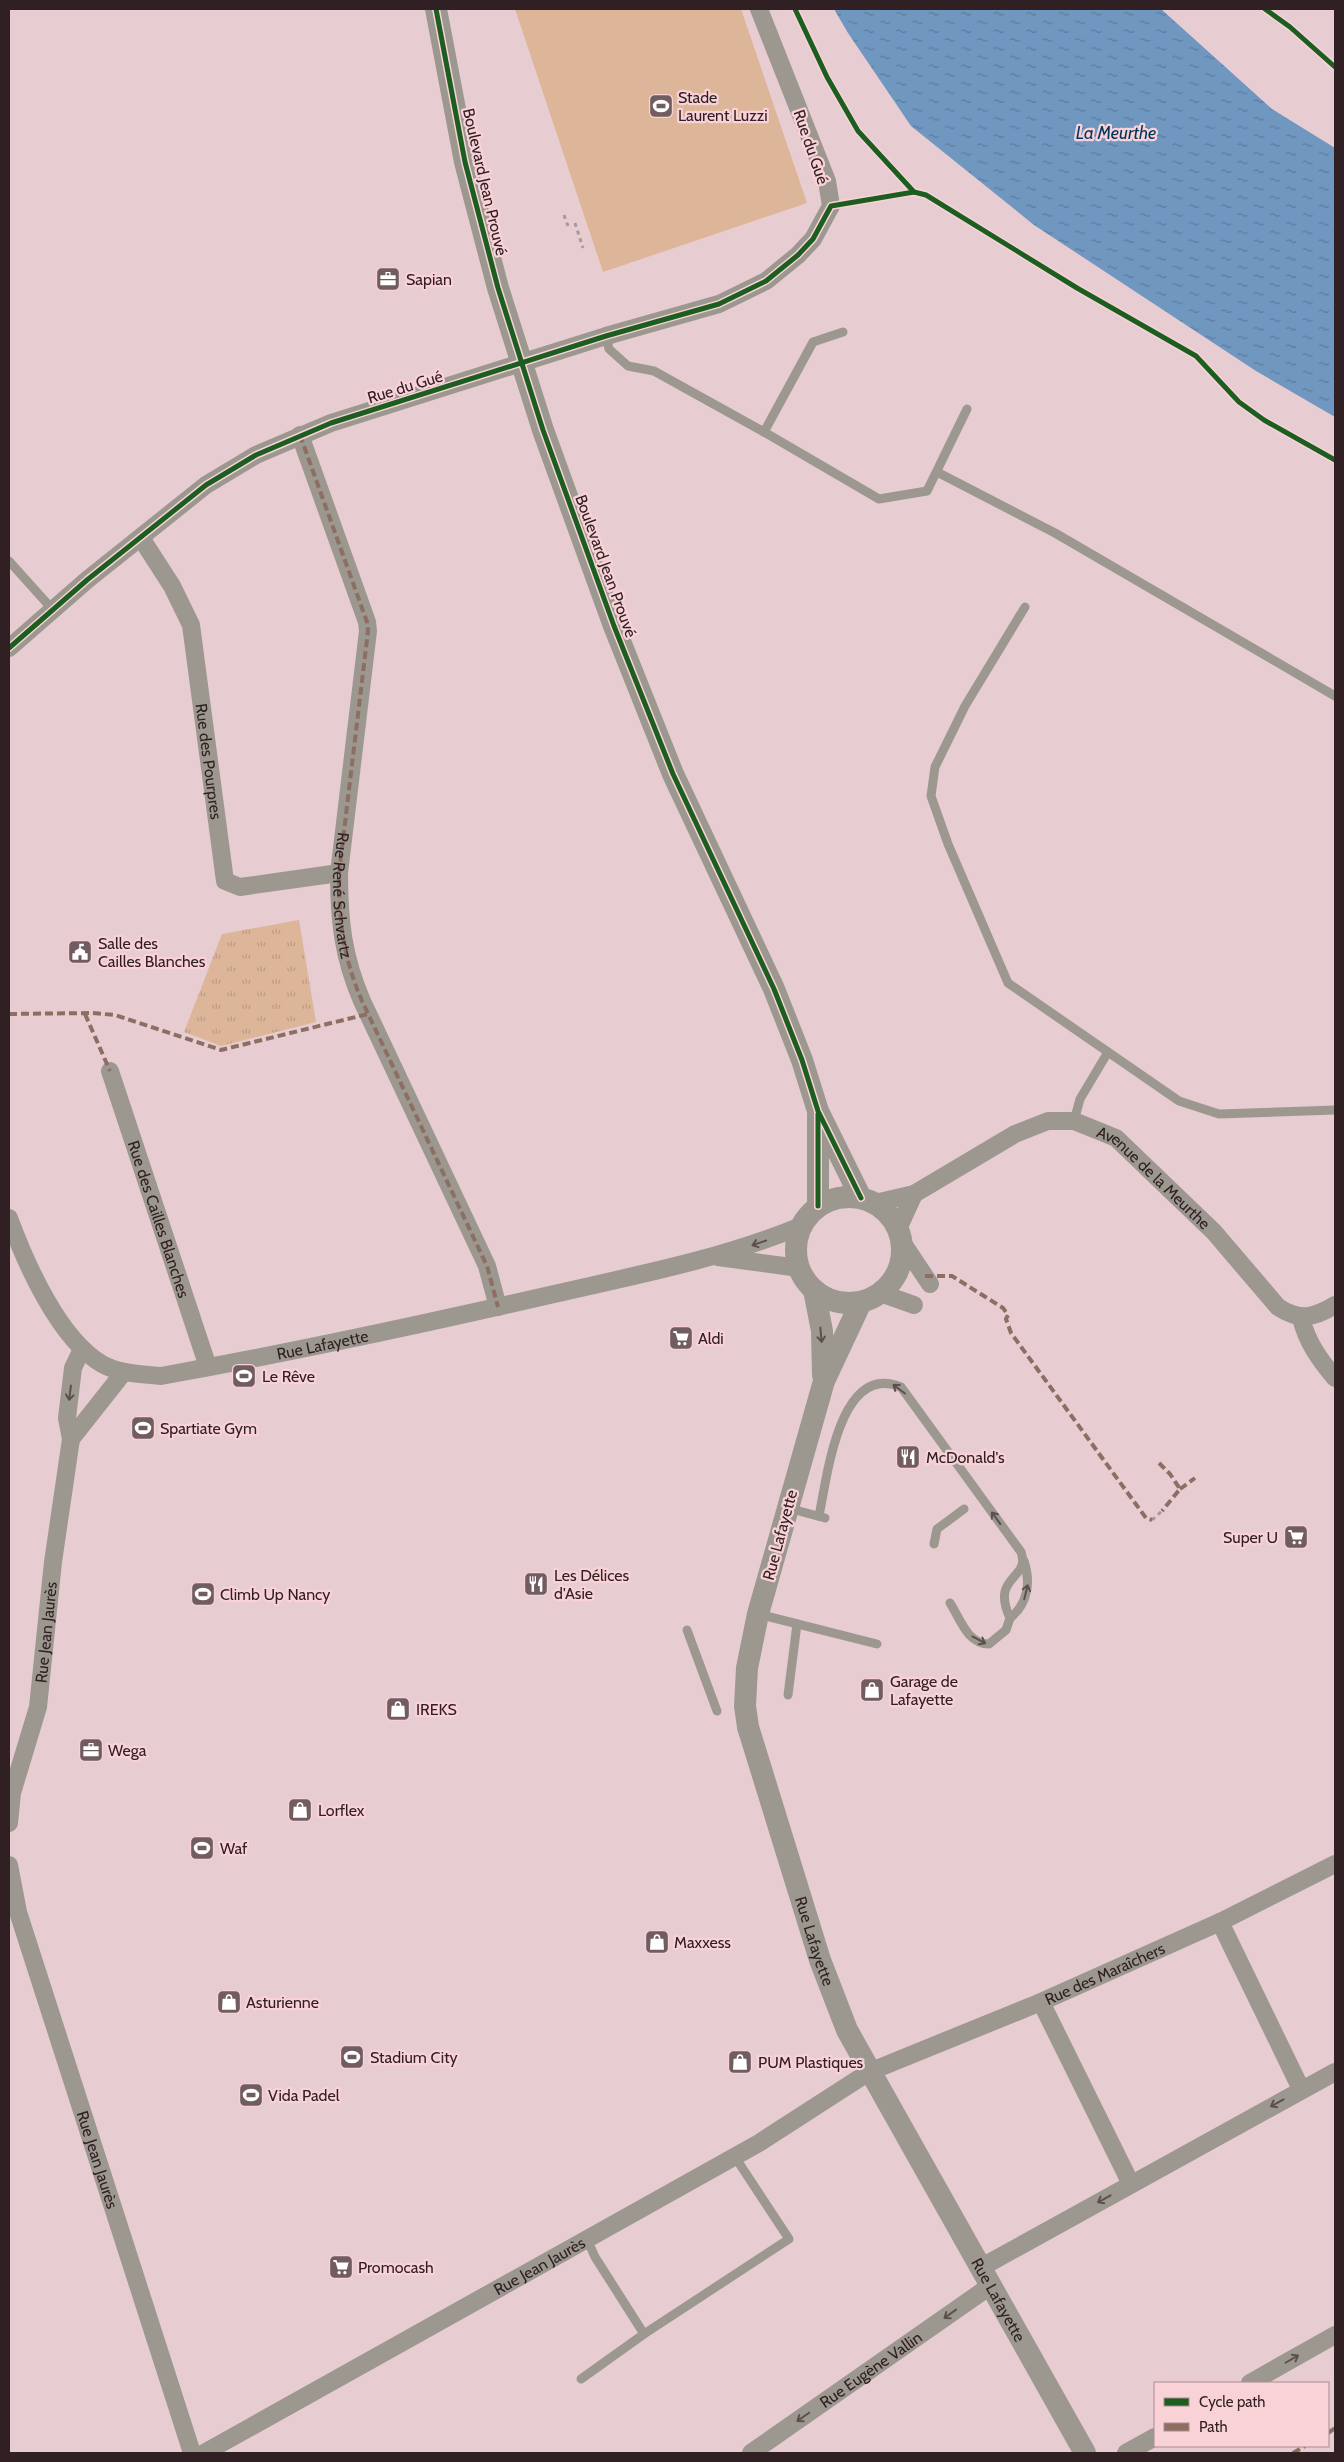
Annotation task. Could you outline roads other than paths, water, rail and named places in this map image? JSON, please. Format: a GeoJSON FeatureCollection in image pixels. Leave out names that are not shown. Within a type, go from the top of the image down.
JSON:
{"type":"FeatureCollection","features":[{"type":"Feature","properties":{"kind":"street","name":"Boulevard Jean Prouvé"},"geometry":{"type":"LineString","coordinates":[[436,9],[465,162],[498,288],[521,364],[618,636],[673,774],[774,989],[802,1060],[818,1111],[868,1200]]}},
{"type":"Feature","properties":{"kind":"street","name":"Rue du Gué"},"geometry":{"type":"LineString","coordinates":[[9,648],[206,484],[256,455],[300,435],[606,336],[719,304],[766,281],[798,255],[813,239],[831,206],[827,181],[759,9]]}},
{"type":"Feature","properties":{"kind":"street","name":"Rue René Schvartz"},"geometry":{"type":"LineString","coordinates":[[300,435],[367,622],[368,632],[339,873],[341,937],[350,974],[487,1266],[498,1307]]}},
{"type":"Feature","properties":{"kind":"street","name":"Rue des Pourpres"},"geometry":{"type":"LineString","coordinates":[[141,538],[172,586],[191,625],[225,881],[240,887],[339,873]]}},
{"type":"Feature","properties":{"kind":"street","name":"Rue des Cailles Blanches"},"geometry":{"type":"LineString","coordinates":[[110,1071],[208,1367]]}},
{"type":"Feature","properties":{"kind":"street","name":"Boulevard Jean Prouvé"},"geometry":{"type":"LineString","coordinates":[[818,1111],[818,1206]]}},
{"type":"Feature","properties":{"kind":"street","name":"Avenue de la Meurthe"},"geometry":{"type":"LineString","coordinates":[[868,1200],[914,1194],[1015,1134],[1048,1121],[1074,1121],[1116,1138],[1214,1232],[1278,1306],[1289,1314],[1301,1318]]}},
{"type":"Feature","properties":{"kind":"street"},"geometry":{"type":"LineString","coordinates":[[871,1298],[891,1283],[898,1271],[902,1257],[900,1235],[914,1194]]}},
{"type":"Feature","properties":{"kind":"street"},"geometry":{"type":"LineString","coordinates":[[914,1305],[871,1298],[844,1303],[828,1299],[814,1290],[805,1280],[799,1268],[796,1254],[796,1240],[801,1226],[818,1206],[839,1198],[868,1200],[892,1218],[900,1235],[930,1284]]}},
{"type":"Feature","properties":{"kind":"street","name":"Rue Lafayette"},"geometry":{"type":"LineString","coordinates":[[9,1218],[22,1255],[60,1322],[82,1349],[103,1364],[124,1372],[161,1376],[498,1307],[715,1257],[762,1242],[801,1226]]}},
{"type":"Feature","properties":{"kind":"street","name":"Rue Lafayette"},"geometry":{"type":"LineString","coordinates":[[715,1257],[799,1268]]}},
{"type":"Feature","properties":{"kind":"street","name":"Rue Lafayette"},"geometry":{"type":"LineString","coordinates":[[814,1290],[822,1331],[824,1381]]}},
{"type":"Feature","properties":{"kind":"street","name":"Rue Lafayette"},"geometry":{"type":"LineString","coordinates":[[871,1298],[824,1381],[787,1508],[758,1614],[747,1668],[745,1706],[748,1727],[829,1987],[850,2036],[1085,2453]]}},
{"type":"Feature","properties":{"kind":"street"},"geometry":{"type":"LineString","coordinates":[[1335,1305],[1312,1317],[1301,1318],[1306,1337],[1315,1354],[1335,1378]]}},
{"type":"Feature","properties":{"kind":"street","name":"Rue Jean Jaurès"},"geometry":{"type":"LineString","coordinates":[[9,1823],[12,1792],[38,1707],[53,1562],[71,1439],[67,1418],[73,1368],[82,1349]]}},
{"type":"Feature","properties":{"kind":"street"},"geometry":{"type":"LineString","coordinates":[[71,1439],[124,1372]]}},
{"type":"Feature","properties":{"kind":"street","name":"Rue des Maraîchers"},"geometry":{"type":"LineString","coordinates":[[870,2072],[1040,2002],[1220,1922],[1335,1864]]}},
{"type":"Feature","properties":{"kind":"street","name":"Rue Jean Jaurès"},"geometry":{"type":"LineString","coordinates":[[9,1865],[18,1912],[192,2453]]}},
{"type":"Feature","properties":{"kind":"street"},"geometry":{"type":"LineString","coordinates":[[1220,1922],[1301,2089]]}},
{"type":"Feature","properties":{"kind":"street"},"geometry":{"type":"LineString","coordinates":[[1040,2002],[1131,2184]]}},
{"type":"Feature","properties":{"kind":"street","name":"Rue Jean Jaurès"},"geometry":{"type":"LineString","coordinates":[[204,2453],[735,2157],[870,2072]]}},
{"type":"Feature","properties":{"kind":"street","name":"Rue Eugène Vallin"},"geometry":{"type":"LineString","coordinates":[[751,2453],[985,2277],[1131,2184],[1335,2072]]}},
{"type":"Feature","properties":{"kind":"street"},"geometry":{"type":"LineString","coordinates":[[1252,2382],[1335,2335]]}},
{"type":"Feature","properties":{"kind":"street"},"geometry":{"type":"LineString","coordinates":[[1126,2453],[1154,2438]]}},
{"type":"Feature","properties":{"kind":"lane"},"geometry":{"type":"LineString","coordinates":[[764,432],[813,342],[843,332]]}},
{"type":"Feature","properties":{"kind":"lane"},"geometry":{"type":"LineString","coordinates":[[606,336],[610,349],[628,366],[654,371],[879,499],[927,491],[967,409]]}},
{"type":"Feature","properties":{"kind":"lane"},"geometry":{"type":"LineString","coordinates":[[936,472],[1055,533],[1335,696]]}},
{"type":"Feature","properties":{"kind":"lane"},"geometry":{"type":"LineString","coordinates":[[9,561],[53,610]]}},
{"type":"Feature","properties":{"kind":"lane"},"geometry":{"type":"LineString","coordinates":[[1025,607],[965,706],[939,758],[935,767],[931,796],[948,844],[1008,983],[1179,1101],[1219,1114],[1335,1110]]}},
{"type":"Feature","properties":{"kind":"lane"},"geometry":{"type":"LineString","coordinates":[[1074,1121],[1080,1099],[1108,1052]]}},
{"type":"Feature","properties":{"kind":"lane"},"geometry":{"type":"LineString","coordinates":[[787,1508],[822,1517],[835,1442],[842,1419],[852,1403],[868,1387],[880,1382],[901,1387],[1021,1552],[1028,1574],[1027,1589],[1020,1610],[1010,1618],[1006,1630],[989,1644],[982,1644],[974,1639],[965,1629],[950,1603]]}},
{"type":"Feature","properties":{"kind":"lane"},"geometry":{"type":"LineString","coordinates":[[934,1544],[937,1529],[964,1509]]}},
{"type":"Feature","properties":{"kind":"lane"},"geometry":{"type":"LineString","coordinates":[[1010,1618],[1004,1605],[1006,1586],[1022,1567],[1024,1561]]}},
{"type":"Feature","properties":{"kind":"lane"},"geometry":{"type":"LineString","coordinates":[[758,1614],[877,1644]]}},
{"type":"Feature","properties":{"kind":"lane"},"geometry":{"type":"LineString","coordinates":[[788,1695],[797,1624]]}},
{"type":"Feature","properties":{"kind":"lane"},"geometry":{"type":"LineString","coordinates":[[687,1630],[717,1711]]}},
{"type":"Feature","properties":{"kind":"lane"},"geometry":{"type":"LineString","coordinates":[[582,2379],[644,2334],[789,2239],[735,2157]]}},
{"type":"Feature","properties":{"kind":"lane"},"geometry":{"type":"LineString","coordinates":[[587,2240],[595,2257],[644,2334]]}},
{"type":"Feature","properties":{"kind":"water","name":"La Meurthe"},"geometry":{"type":"Polygon","coordinates":[[[834,9],[1161,9],[1272,109],[1335,148],[1335,417],[1256,371],[1034,225],[911,126],[834,9]]]}},
{"type":"Feature","properties":{"kind":"place","name":"Stade Laurent Luzzi"},"geometry":{"type":"Point","coordinates":[661,106]}},
{"type":"Feature","properties":{"kind":"place","name":"Sapian"},"geometry":{"type":"Point","coordinates":[388,279]}},
{"type":"Feature","properties":{"kind":"place","name":"Salle des Cailles Blanches"},"geometry":{"type":"Point","coordinates":[80,952]}},
{"type":"Feature","properties":{"kind":"place","name":"Aldi"},"geometry":{"type":"Point","coordinates":[681,1338]}},
{"type":"Feature","properties":{"kind":"place","name":"Le Rêve"},"geometry":{"type":"Point","coordinates":[244,1376]}},
{"type":"Feature","properties":{"kind":"place","name":"Spartiate Gym"},"geometry":{"type":"Point","coordinates":[143,1428]}},
{"type":"Feature","properties":{"kind":"place","name":"McDonald's"},"geometry":{"type":"Point","coordinates":[908,1457]}},
{"type":"Feature","properties":{"kind":"place","name":"Super U"},"geometry":{"type":"Point","coordinates":[1296,1537]}},
{"type":"Feature","properties":{"kind":"place","name":"Les Délices d'Asie"},"geometry":{"type":"Point","coordinates":[536,1584]}},
{"type":"Feature","properties":{"kind":"place","name":"Climb Up Nancy"},"geometry":{"type":"Point","coordinates":[203,1594]}},
{"type":"Feature","properties":{"kind":"place","name":"Garage de Lafayette"},"geometry":{"type":"Point","coordinates":[872,1690]}},
{"type":"Feature","properties":{"kind":"place","name":"IREKS"},"geometry":{"type":"Point","coordinates":[398,1709]}},
{"type":"Feature","properties":{"kind":"place","name":"Wega"},"geometry":{"type":"Point","coordinates":[91,1750]}},
{"type":"Feature","properties":{"kind":"place","name":"Lorflex"},"geometry":{"type":"Point","coordinates":[300,1810]}},
{"type":"Feature","properties":{"kind":"place","name":"Waf"},"geometry":{"type":"Point","coordinates":[202,1848]}},
{"type":"Feature","properties":{"kind":"place","name":"Maxxess"},"geometry":{"type":"Point","coordinates":[657,1942]}},
{"type":"Feature","properties":{"kind":"place","name":"Asturienne"},"geometry":{"type":"Point","coordinates":[229,2002]}},
{"type":"Feature","properties":{"kind":"place","name":"Stadium City"},"geometry":{"type":"Point","coordinates":[352,2057]}},
{"type":"Feature","properties":{"kind":"place","name":"PUM Plastiques"},"geometry":{"type":"Point","coordinates":[740,2062]}},
{"type":"Feature","properties":{"kind":"place","name":"Vida Padel"},"geometry":{"type":"Point","coordinates":[251,2095]}},
{"type":"Feature","properties":{"kind":"place","name":"Promocash"},"geometry":{"type":"Point","coordinates":[341,2267]}}]}
